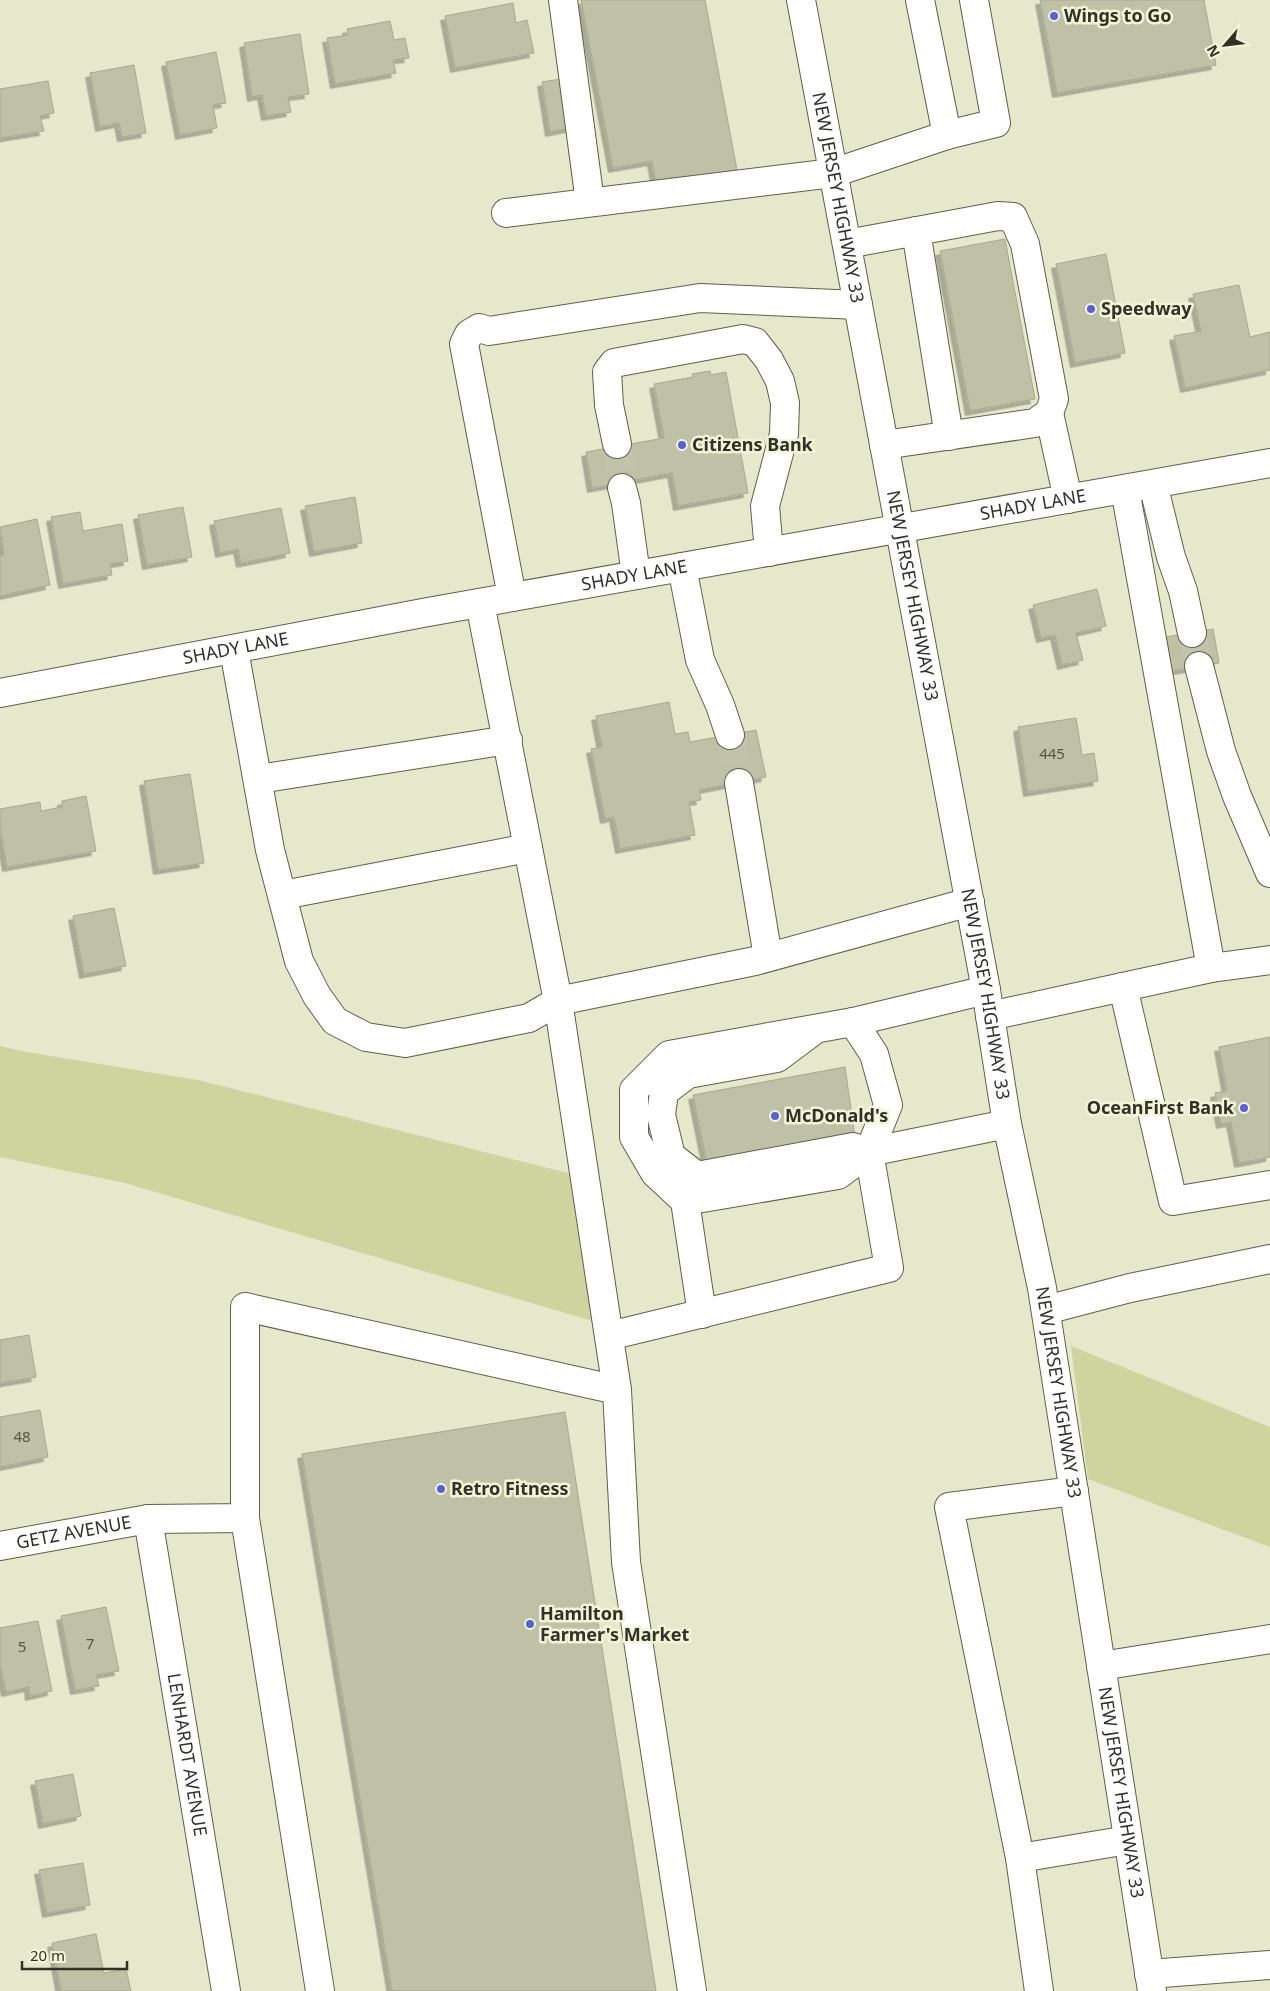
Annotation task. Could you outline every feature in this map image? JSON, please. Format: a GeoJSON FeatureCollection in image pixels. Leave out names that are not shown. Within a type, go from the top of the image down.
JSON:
{"type":"FeatureCollection","features":[{"type":"Feature","properties":{"kind":"main road"},"geometry":{"type":"LineString","coordinates":[[563,0],[590,202]]}},
{"type":"Feature","properties":{"kind":"main road","name":"NEW JERSEY HIGHWAY 33"},"geometry":{"type":"LineString","coordinates":[[801,0],[970,902],[1007,1124],[1046,1310],[1151,1982]]}},
{"type":"Feature","properties":{"kind":"main road"},"geometry":{"type":"LineString","coordinates":[[920,0],[947,135]]}},
{"type":"Feature","properties":{"kind":"main road"},"geometry":{"type":"LineString","coordinates":[[506,213],[833,173],[947,135],[996,123],[974,0]]}},
{"type":"Feature","properties":{"kind":"main road"},"geometry":{"type":"LineString","coordinates":[[847,244],[998,216],[1014,217],[1024,244],[1054,399],[1049,413],[1068,499]]}},
{"type":"Feature","properties":{"kind":"main road"},"geometry":{"type":"LineString","coordinates":[[916,232],[949,436]]}},
{"type":"Feature","properties":{"kind":"main road"},"geometry":{"type":"LineString","coordinates":[[512,597],[464,344],[469,334],[478,328],[489,331],[700,298],[858,305]]}},
{"type":"Feature","properties":{"kind":"main road"},"geometry":{"type":"LineString","coordinates":[[734,299],[755,342],[769,360],[780,381],[785,403],[784,434],[765,506],[769,552]]}},
{"type":"Feature","properties":{"kind":"main road"},"geometry":{"type":"LineString","coordinates":[[617,444],[609,405],[607,372],[614,363],[742,339],[755,342]]}},
{"type":"Feature","properties":{"kind":"main road"},"geometry":{"type":"LineString","coordinates":[[884,445],[1035,423],[1049,413]]}},
{"type":"Feature","properties":{"kind":"main road","name":"SHADY LANE"},"geometry":{"type":"LineString","coordinates":[[0,693],[512,597],[1270,463]]}},
{"type":"Feature","properties":{"kind":"main road"},"geometry":{"type":"LineString","coordinates":[[1153,484],[1171,557],[1183,591],[1192,633]]}},
{"type":"Feature","properties":{"kind":"main road"},"geometry":{"type":"LineString","coordinates":[[622,488],[626,503],[636,575]]}},
{"type":"Feature","properties":{"kind":"main road"},"geometry":{"type":"LineString","coordinates":[[1125,489],[1211,968]]}},
{"type":"Feature","properties":{"kind":"main road"},"geometry":{"type":"LineString","coordinates":[[682,567],[700,660],[720,705],[730,735]]}},
{"type":"Feature","properties":{"kind":"main road"},"geometry":{"type":"LineString","coordinates":[[480,603],[558,1001],[617,1390],[626,1562],[692,1991]]}},
{"type":"Feature","properties":{"kind":"main road"},"geometry":{"type":"LineString","coordinates":[[234,650],[259,778],[270,850],[299,960],[317,996],[336,1021],[366,1037],[405,1043],[529,1018],[558,1001],[768,957],[970,902]]}},
{"type":"Feature","properties":{"kind":"main road"},"geometry":{"type":"LineString","coordinates":[[1199,666],[1221,751],[1237,796],[1270,873]]}},
{"type":"Feature","properties":{"kind":"main road"},"geometry":{"type":"LineString","coordinates":[[259,778],[508,740]]}},
{"type":"Feature","properties":{"kind":"main road"},"geometry":{"type":"LineString","coordinates":[[739,783],[768,957]]}},
{"type":"Feature","properties":{"kind":"main road"},"geometry":{"type":"LineString","coordinates":[[283,895],[528,848]]}},
{"type":"Feature","properties":{"kind":"main road"},"geometry":{"type":"LineString","coordinates":[[702,1314],[685,1201],[655,1173],[634,1137],[634,1090],[670,1055],[853,1022],[988,1003],[1123,988],[1211,968],[1270,960]]}},
{"type":"Feature","properties":{"kind":"main road"},"geometry":{"type":"LineString","coordinates":[[1123,988],[1173,1201],[1270,1185]]}},
{"type":"Feature","properties":{"kind":"main road"},"geometry":{"type":"LineString","coordinates":[[609,1336],[889,1268],[869,1152],[888,1105],[874,1054],[853,1022]]}},
{"type":"Feature","properties":{"kind":"main road"},"geometry":{"type":"LineString","coordinates":[[816,1028],[777,1058],[688,1074],[664,1092],[661,1115],[671,1156],[697,1176],[853,1148],[869,1152]]}},
{"type":"Feature","properties":{"kind":"main road"},"geometry":{"type":"LineString","coordinates":[[685,1201],[838,1174],[869,1152],[1007,1124]]}},
{"type":"Feature","properties":{"kind":"main road"},"geometry":{"type":"LineString","coordinates":[[1046,1310],[1130,1288],[1270,1259]]}},
{"type":"Feature","properties":{"kind":"main road"},"geometry":{"type":"LineString","coordinates":[[320,1991],[245,1518],[245,1307],[617,1390]]}},
{"type":"Feature","properties":{"kind":"main road"},"geometry":{"type":"LineString","coordinates":[[1039,1991],[1020,1858],[949,1507],[1074,1491]]}},
{"type":"Feature","properties":{"kind":"main road","name":"GETZ AVENUE"},"geometry":{"type":"LineString","coordinates":[[0,1546],[148,1519],[245,1518]]}},
{"type":"Feature","properties":{"kind":"main road","name":"LENHARDT AVENUE"},"geometry":{"type":"LineString","coordinates":[[148,1519],[226,1991]]}},
{"type":"Feature","properties":{"kind":"main road"},"geometry":{"type":"LineString","coordinates":[[1101,1666],[1263,1639]]}},
{"type":"Feature","properties":{"kind":"main road"},"geometry":{"type":"LineString","coordinates":[[1020,1858],[1128,1840]]}},
{"type":"Feature","properties":{"kind":"main road"},"geometry":{"type":"LineString","coordinates":[[1151,1982],[1270,1965]]}},
{"type":"Feature","properties":{"kind":"green space"},"geometry":{"type":"Polygon","coordinates":[[[0,1046],[26,1052],[198,1080],[576,1175],[596,1322],[125,1183],[0,1157],[0,1046]]]}},
{"type":"Feature","properties":{"kind":"green space"},"geometry":{"type":"Polygon","coordinates":[[[1071,1346],[1270,1427],[1270,1547],[1088,1479],[1071,1346]]]}},
{"type":"Feature","properties":{"kind":"building"},"geometry":{"type":"Polygon","coordinates":[[[581,0],[705,0],[737,170],[656,184],[652,161],[613,168],[581,0]]]}},
{"type":"Feature","properties":{"kind":"building"},"geometry":{"type":"Polygon","coordinates":[[[1040,0],[1204,0],[1216,65],[1057,93],[1040,0]]]}},
{"type":"Feature","properties":{"kind":"building"},"geometry":{"type":"Polygon","coordinates":[[[513,3],[516,23],[527,20],[534,53],[455,68],[445,16],[513,3]]]}},
{"type":"Feature","properties":{"kind":"building"},"geometry":{"type":"Polygon","coordinates":[[[390,21],[394,40],[405,38],[409,58],[393,60],[396,73],[335,84],[327,38],[348,35],[347,29],[390,21]]]}},
{"type":"Feature","properties":{"kind":"building"},"geometry":{"type":"Polygon","coordinates":[[[300,34],[309,94],[288,97],[291,112],[266,116],[262,95],[252,97],[244,43],[300,34]]]}},
{"type":"Feature","properties":{"kind":"building"},"geometry":{"type":"Polygon","coordinates":[[[216,52],[226,103],[213,105],[217,128],[180,135],[166,62],[216,52]]]}},
{"type":"Feature","properties":{"kind":"building"},"geometry":{"type":"Polygon","coordinates":[[[134,65],[146,133],[122,137],[119,123],[100,127],[90,73],[134,65]]]}},
{"type":"Feature","properties":{"kind":"building"},"geometry":{"type":"Polygon","coordinates":[[[561,79],[570,128],[550,132],[542,82],[561,79]]]}},
{"type":"Feature","properties":{"kind":"building"},"geometry":{"type":"Polygon","coordinates":[[[48,81],[54,113],[40,116],[44,131],[0,138],[0,89],[48,81]]]}},
{"type":"Feature","properties":{"kind":"building"},"geometry":{"type":"Polygon","coordinates":[[[1005,239],[1035,399],[970,411],[940,251],[1005,239]]]}},
{"type":"Feature","properties":{"kind":"building","name":"Speedway"},"geometry":{"type":"Polygon","coordinates":[[[1106,254],[1125,353],[1075,363],[1056,264],[1106,254]]]}},
{"type":"Feature","properties":{"kind":"building"},"geometry":{"type":"Polygon","coordinates":[[[1239,285],[1250,337],[1270,332],[1270,370],[1185,388],[1174,336],[1201,331],[1193,294],[1239,285]]]}},
{"type":"Feature","properties":{"kind":"building","name":"Citizens Bank"},"geometry":{"type":"Polygon","coordinates":[[[710,371],[711,375],[726,372],[748,493],[678,506],[672,473],[592,488],[586,452],[664,438],[654,384],[693,377],[692,374],[710,371]]]}},
{"type":"Feature","properties":{"kind":"building"},"geometry":{"type":"Polygon","coordinates":[[[355,497],[362,543],[314,552],[305,506],[355,497]]]}},
{"type":"Feature","properties":{"kind":"building"},"geometry":{"type":"Polygon","coordinates":[[[183,507],[192,557],[147,565],[138,515],[183,507]]]}},
{"type":"Feature","properties":{"kind":"building"},"geometry":{"type":"Polygon","coordinates":[[[281,508],[290,553],[241,563],[238,549],[220,553],[214,521],[281,508]]]}},
{"type":"Feature","properties":{"kind":"building"},"geometry":{"type":"Polygon","coordinates":[[[80,512],[83,531],[122,524],[128,561],[110,564],[112,575],[63,584],[51,517],[80,512]]]}},
{"type":"Feature","properties":{"kind":"building"},"geometry":{"type":"Polygon","coordinates":[[[37,519],[50,585],[0,596],[0,556],[4,555],[0,527],[37,519]]]}},
{"type":"Feature","properties":{"kind":"building"},"geometry":{"type":"Polygon","coordinates":[[[1097,589],[1106,626],[1076,633],[1083,660],[1062,665],[1055,635],[1041,638],[1033,605],[1097,589]]]}},
{"type":"Feature","properties":{"kind":"building"},"geometry":{"type":"Polygon","coordinates":[[[1213,629],[1219,663],[1172,671],[1166,637],[1213,629]]]}},
{"type":"Feature","properties":{"kind":"building"},"geometry":{"type":"Polygon","coordinates":[[[669,702],[675,734],[688,732],[690,742],[756,730],[766,777],[699,790],[701,800],[689,802],[695,835],[620,849],[614,817],[605,819],[591,749],[602,747],[596,716],[669,702]]]}},
{"type":"Feature","properties":{"kind":"building"},"geometry":{"type":"Polygon","coordinates":[[[1076,718],[1082,755],[1094,753],[1098,781],[1028,792],[1018,727],[1076,718]]]}},
{"type":"Feature","properties":{"kind":"building"},"geometry":{"type":"Polygon","coordinates":[[[190,774],[204,863],[158,870],[144,781],[190,774]]]}},
{"type":"Feature","properties":{"kind":"building"},"geometry":{"type":"Polygon","coordinates":[[[86,796],[96,851],[7,867],[0,827],[0,809],[40,802],[41,811],[62,807],[62,801],[86,796]]]}},
{"type":"Feature","properties":{"kind":"building"},"geometry":{"type":"Polygon","coordinates":[[[114,908],[126,966],[84,974],[73,916],[114,908]]]}},
{"type":"Feature","properties":{"kind":"building","name":"OceanFirst Bank"},"geometry":{"type":"Polygon","coordinates":[[[1270,1037],[1270,1157],[1239,1163],[1231,1122],[1221,1124],[1215,1093],[1227,1091],[1219,1047],[1270,1037]]]}},
{"type":"Feature","properties":{"kind":"building","name":"McDonald's"},"geometry":{"type":"Polygon","coordinates":[[[845,1067],[855,1137],[707,1164],[693,1095],[845,1067]]]}},
{"type":"Feature","properties":{"kind":"building"},"geometry":{"type":"Polygon","coordinates":[[[29,1335],[36,1377],[0,1383],[0,1340],[29,1335]]]}},
{"type":"Feature","properties":{"kind":"building"},"geometry":{"type":"Polygon","coordinates":[[[40,1410],[48,1457],[0,1467],[0,1417],[40,1410]]]}},
{"type":"Feature","properties":{"kind":"building"},"geometry":{"type":"Polygon","coordinates":[[[565,1412],[656,1991],[392,1991],[302,1454],[565,1412]]]}},
{"type":"Feature","properties":{"kind":"building"},"geometry":{"type":"Polygon","coordinates":[[[106,1607],[119,1671],[96,1675],[99,1686],[75,1690],[61,1616],[106,1607]]]}},
{"type":"Feature","properties":{"kind":"building"},"geometry":{"type":"Polygon","coordinates":[[[38,1621],[52,1691],[30,1696],[29,1687],[6,1692],[0,1665],[0,1628],[38,1621]]]}},
{"type":"Feature","properties":{"kind":"building"},"geometry":{"type":"Polygon","coordinates":[[[73,1774],[81,1816],[43,1824],[35,1781],[73,1774]]]}},
{"type":"Feature","properties":{"kind":"building"},"geometry":{"type":"Polygon","coordinates":[[[83,1863],[90,1905],[47,1913],[39,1870],[83,1863]]]}},
{"type":"Feature","properties":{"kind":"building"},"geometry":{"type":"Polygon","coordinates":[[[96,1934],[104,1973],[126,1969],[131,1991],[61,1991],[52,1943],[96,1934]]]}},
{"type":"Feature","properties":{"kind":"tunnel"},"geometry":{"type":"LineString","coordinates":[[617,444],[622,488]]}},
{"type":"Feature","properties":{"kind":"tunnel"},"geometry":{"type":"LineString","coordinates":[[1192,633],[1199,666]]}},
{"type":"Feature","properties":{"kind":"tunnel"},"geometry":{"type":"LineString","coordinates":[[730,735],[739,783]]}},
{"type":"Feature","properties":{"kind":"place","name":"Wings to Go"},"geometry":{"type":"Point","coordinates":[1054,16]}},
{"type":"Feature","properties":{"kind":"place","name":"Speedway"},"geometry":{"type":"Point","coordinates":[1091,309]}},
{"type":"Feature","properties":{"kind":"place","name":"Citizens Bank"},"geometry":{"type":"Point","coordinates":[682,445]}},
{"type":"Feature","properties":{"kind":"place","name":"OceanFirst Bank"},"geometry":{"type":"Point","coordinates":[1244,1108]}},
{"type":"Feature","properties":{"kind":"place","name":"McDonald's"},"geometry":{"type":"Point","coordinates":[775,1116]}},
{"type":"Feature","properties":{"kind":"place","name":"Retro Fitness"},"geometry":{"type":"Point","coordinates":[441,1489]}},
{"type":"Feature","properties":{"kind":"place","name":"Hamilton Farmer's Market"},"geometry":{"type":"Point","coordinates":[530,1624]}}]}
